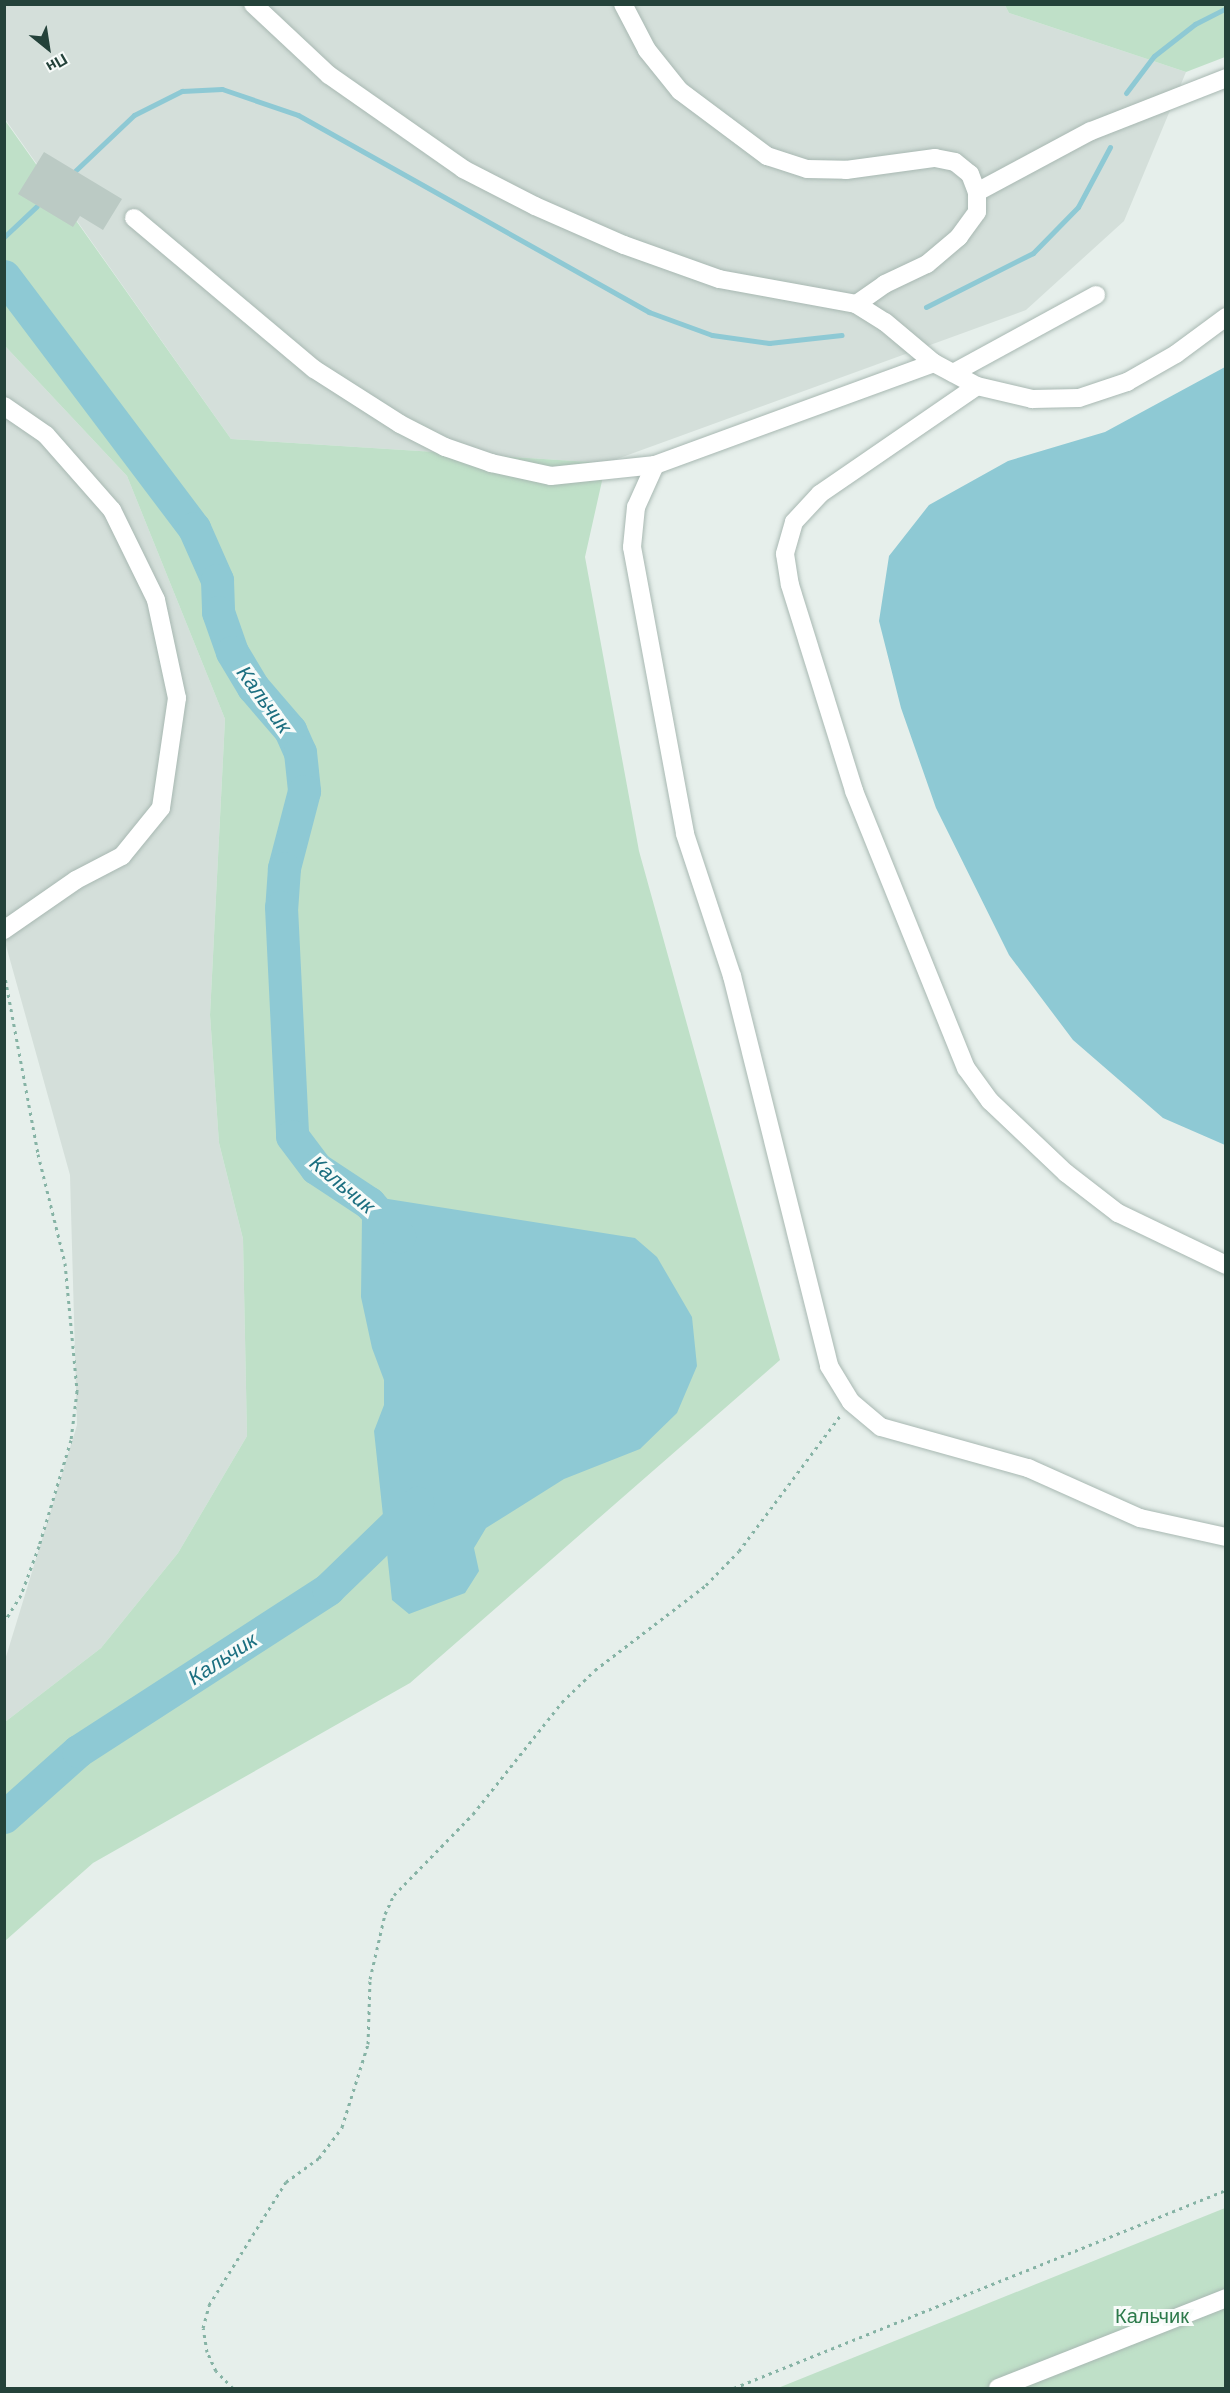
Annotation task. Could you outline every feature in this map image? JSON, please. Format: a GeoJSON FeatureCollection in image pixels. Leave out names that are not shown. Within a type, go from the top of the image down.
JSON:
{"type":"FeatureCollection","features":[{"type":"Feature","properties":{"kind":"street"},"geometry":{"type":"LineString","coordinates":[[253,4],[329,75],[391,121],[463,169],[536,206],[624,245],[718,279],[856,304],[885,322],[934,363],[977,386],[1032,399],[1079,398],[1127,382],[1176,354],[1226,317]]}},
{"type":"Feature","properties":{"kind":"street"},"geometry":{"type":"LineString","coordinates":[[622,4],[647,50],[680,91],[767,156],[807,169],[846,170],[935,158],[955,162],[970,174],[977,192],[976,212],[959,237],[927,264],[885,284],[856,304]]}},
{"type":"Feature","properties":{"kind":"street"},"geometry":{"type":"LineString","coordinates":[[977,192],[1091,130],[1226,78]]}},
{"type":"Feature","properties":{"kind":"street"},"geometry":{"type":"LineString","coordinates":[[134,218],[314,369],[400,424],[445,447],[491,463],[552,476],[655,465],[934,363]]}},
{"type":"Feature","properties":{"kind":"street"},"geometry":{"type":"LineString","coordinates":[[953,373],[1096,295]]}},
{"type":"Feature","properties":{"kind":"street"},"geometry":{"type":"LineString","coordinates":[[977,386],[820,494],[794,522],[785,554],[790,585],[854,791],[966,1068],[990,1101],[1058,1165],[1118,1214],[1226,1265]]}},
{"type":"Feature","properties":{"kind":"street"},"geometry":{"type":"LineString","coordinates":[[4,406],[46,435],[112,510],[156,600],[177,698],[161,808],[122,856],[76,880],[4,930]]}},
{"type":"Feature","properties":{"kind":"street"},"geometry":{"type":"LineString","coordinates":[[655,465],[636,507],[632,547],[685,834],[732,976],[829,1366],[851,1402],[881,1427],[1028,1468],[1140,1518],[1226,1537]]}},
{"type":"Feature","properties":{"kind":"street"},"geometry":{"type":"LineString","coordinates":[[998,2388],[1226,2298]]}},
{"type":"Feature","properties":{"kind":"path"},"geometry":{"type":"LineString","coordinates":[[4,972],[38,1154],[65,1263],[77,1391],[71,1440],[39,1546],[21,1595],[4,1622]]}},
{"type":"Feature","properties":{"kind":"path"},"geometry":{"type":"LineString","coordinates":[[233,2388],[216,2371],[207,2352],[203,2328],[209,2305],[286,2182],[320,2158],[342,2127],[368,2044],[370,1979],[385,1914],[394,1895],[473,1814],[562,1702],[595,1671],[706,1585],[739,1551],[851,1402]]}},
{"type":"Feature","properties":{"kind":"path"},"geometry":{"type":"LineString","coordinates":[[734,2388],[1226,2190]]}},
{"type":"Feature","properties":{"kind":"shaded area"},"geometry":{"type":"Polygon","coordinates":[[[4,5],[1005,5],[1009,13],[1186,72],[1124,221],[1026,310],[606,463],[231,439],[5,119],[4,5]]]}},
{"type":"Feature","properties":{"kind":"shaded area"},"geometry":{"type":"Polygon","coordinates":[[[5,346],[127,476],[225,719],[210,1015],[219,1143],[243,1239],[247,1436],[178,1553],[101,1648],[5,1722],[5,1660],[77,1425],[70,1175],[5,942],[5,346]]]}},
{"type":"Feature","properties":{"kind":"green space"},"geometry":{"type":"Polygon","coordinates":[[[1005,5],[1225,5],[1225,57],[1186,72],[1009,13],[1005,5]]]}},
{"type":"Feature","properties":{"kind":"green space"},"geometry":{"type":"Polygon","coordinates":[[[4,119],[231,439],[606,463],[585,557],[639,851],[780,1360],[410,1683],[93,1863],[5,1941],[5,1722],[101,1648],[178,1553],[247,1436],[243,1239],[219,1143],[210,1015],[225,719],[127,476],[5,346],[4,119]]]}},
{"type":"Feature","properties":{"kind":"green space","name":"Кальчик"},"geometry":{"type":"Polygon","coordinates":[[[1225,2208],[1225,2388],[778,2388],[1225,2208]]]}},
{"type":"Feature","properties":{"kind":"water"},"geometry":{"type":"Polygon","coordinates":[[[1225,367],[1225,1145],[1163,1118],[1073,1040],[1009,955],[936,808],[901,708],[879,621],[889,556],[929,505],[1008,461],[1105,432],[1225,367]]]}},
{"type":"Feature","properties":{"kind":"water"},"geometry":{"type":"Polygon","coordinates":[[[388,1199],[635,1238],[657,1257],[692,1317],[697,1366],[677,1413],[640,1449],[564,1479],[486,1528],[474,1548],[479,1571],[465,1593],[409,1614],[392,1600],[374,1431],[384,1405],[384,1380],[372,1348],[361,1297],[362,1217],[369,1203],[388,1199]]]}},
{"type":"Feature","properties":{"kind":"water"},"geometry":{"type":"Polygon","coordinates":[[[78,1751],[5,1821],[5,1806],[78,1751]]]}},
{"type":"Feature","properties":{"kind":"building"},"geometry":{"type":"Polygon","coordinates":[[[44,152],[122,199],[103,230],[80,216],[73,227],[18,194],[44,152]]]}},
{"type":"Feature","properties":{"kind":"waterway"},"geometry":{"type":"LineString","coordinates":[[1126,93],[1154,56],[1195,24],[1226,8]]}},
{"type":"Feature","properties":{"kind":"waterway"},"geometry":{"type":"LineString","coordinates":[[75,171],[134,115],[182,91],[222,89],[298,115],[649,312],[712,335],[769,343],[842,335]]}},
{"type":"Feature","properties":{"kind":"waterway"},"geometry":{"type":"LineString","coordinates":[[926,307],[1033,253],[1078,207],[1110,147]]}},
{"type":"Feature","properties":{"kind":"waterway"},"geometry":{"type":"LineString","coordinates":[[4,237],[37,206]]}},
{"type":"Feature","properties":{"kind":"waterway","name":"Кальчик"},"geometry":{"type":"LineString","coordinates":[[4,276],[194,528],[217,580],[218,612],[232,652],[253,687],[290,730],[300,752],[304,791],[284,868],[281,907],[292,1136],[316,1168],[369,1203],[399,1236]]}},
{"type":"Feature","properties":{"kind":"waterway","name":"Кальчик"},"geometry":{"type":"LineString","coordinates":[[4,1817],[78,1751],[328,1589],[417,1503]]}}]}
